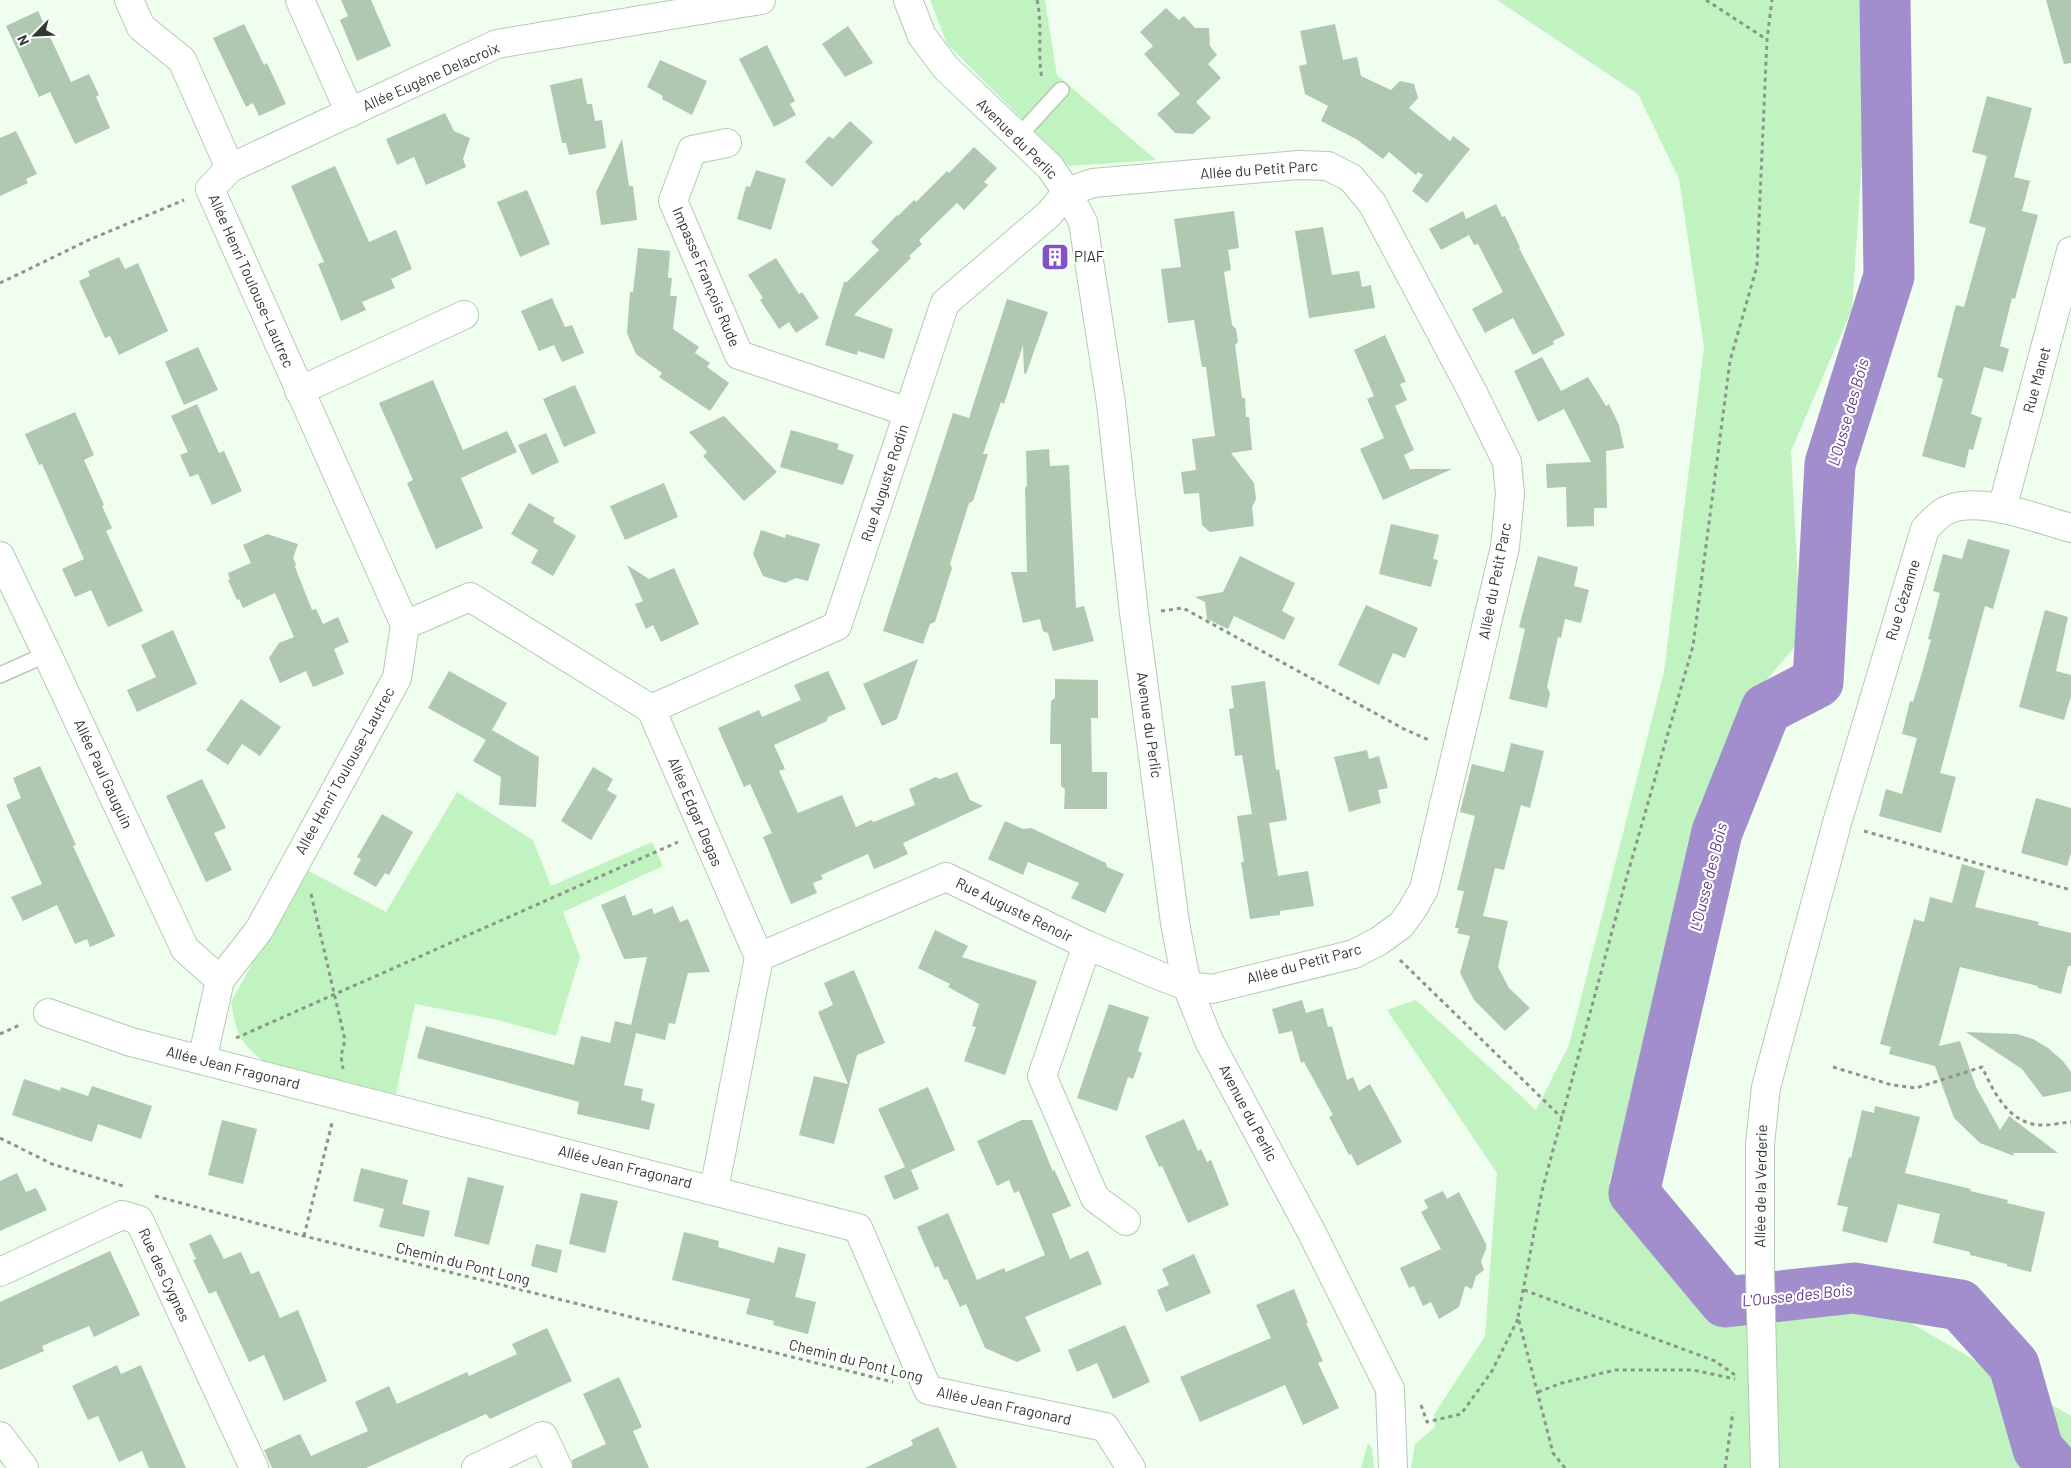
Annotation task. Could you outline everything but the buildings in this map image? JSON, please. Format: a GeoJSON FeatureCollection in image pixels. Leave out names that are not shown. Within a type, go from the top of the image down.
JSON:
{"type":"FeatureCollection","features":[{"type":"Feature","properties":{"kind":"street"},"geometry":{"type":"LineString","coordinates":[[129,0],[141,27],[182,60],[230,168]]}},
{"type":"Feature","properties":{"kind":"street"},"geometry":{"type":"LineString","coordinates":[[300,0],[350,113]]}},
{"type":"Feature","properties":{"kind":"street","name":"Allée Eugène Delacroix"},"geometry":{"type":"LineString","coordinates":[[230,168],[497,44],[760,0]]}},
{"type":"Feature","properties":{"kind":"street","name":"Avenue du Perlic"},"geometry":{"type":"LineString","coordinates":[[908,0],[922,36],[946,68],[1050,167],[1083,222],[1111,403],[1134,613],[1175,923],[1187,986],[1209,1041],[1312,1233],[1390,1389],[1392,1468]]}},
{"type":"Feature","properties":{"kind":"street","name":"Impasse François Rude"},"geometry":{"type":"LineString","coordinates":[[727,143],[692,150],[673,201],[739,355],[908,412]]}},
{"type":"Feature","properties":{"kind":"street","name":"Allée du Petit Parc"},"geometry":{"type":"LineString","coordinates":[[1066,192],[1093,183],[1298,165],[1328,166],[1351,178],[1372,203],[1471,389],[1507,462],[1510,494],[1505,547],[1424,889],[1412,910],[1401,925],[1380,941],[1354,954],[1212,989],[1187,986]]}},
{"type":"Feature","properties":{"kind":"street","name":"Allée Henri Toulouse-Lautrec"},"geometry":{"type":"LineString","coordinates":[[202,1060],[220,980],[259,930],[397,678],[405,625],[210,189],[230,168]]}},
{"type":"Feature","properties":{"kind":"street","name":"Rue Auguste Rodin"},"geometry":{"type":"LineString","coordinates":[[651,708],[838,626],[945,303],[1049,214],[1066,192]]}},
{"type":"Feature","properties":{"kind":"street","name":"Rue Manet"},"geometry":{"type":"LineString","coordinates":[[2002,509],[2071,251]]}},
{"type":"Feature","properties":{"kind":"street"},"geometry":{"type":"LineString","coordinates":[[299,391],[464,315]]}},
{"type":"Feature","properties":{"kind":"street","name":"Rue Cézanne"},"geometry":{"type":"LineString","coordinates":[[1837,823],[1925,529],[1944,511],[1967,504],[2002,509],[2071,528]]}},
{"type":"Feature","properties":{"kind":"street","name":"Allée Paul Gauguin"},"geometry":{"type":"LineString","coordinates":[[0,556],[185,949],[220,980]]}},
{"type":"Feature","properties":{"kind":"street"},"geometry":{"type":"LineString","coordinates":[[405,625],[470,597],[651,708]]}},
{"type":"Feature","properties":{"kind":"street","name":"Allée Edgar Degas"},"geometry":{"type":"LineString","coordinates":[[651,708],[759,957]]}},
{"type":"Feature","properties":{"kind":"street","name":"Allée de la Verderie"},"geometry":{"type":"LineString","coordinates":[[1766,1468],[1760,1275],[1760,1144],[1766,1087],[1837,823]]}},
{"type":"Feature","properties":{"kind":"street","name":"Rue Auguste Renoir"},"geometry":{"type":"LineString","coordinates":[[759,957],[946,877],[1087,945],[1187,986]]}},
{"type":"Feature","properties":{"kind":"street"},"geometry":{"type":"LineString","coordinates":[[1087,945],[1042,1076],[1095,1198],[1126,1221]]}},
{"type":"Feature","properties":{"kind":"street"},"geometry":{"type":"LineString","coordinates":[[714,1190],[759,957]]}},
{"type":"Feature","properties":{"kind":"street","name":"Allée Jean Fragonard"},"geometry":{"type":"LineString","coordinates":[[48,1013],[131,1042],[858,1228],[928,1390],[1105,1427],[1131,1468]]}},
{"type":"Feature","properties":{"kind":"street","name":"Rue des Cygnes"},"geometry":{"type":"LineString","coordinates":[[0,1272],[122,1215],[139,1220],[254,1468]]}},
{"type":"Feature","properties":{"kind":"street"},"geometry":{"type":"LineString","coordinates":[[0,1436],[24,1468]]}},
{"type":"Feature","properties":{"kind":"street"},"geometry":{"type":"LineString","coordinates":[[476,1468],[543,1436],[558,1468]]}},
{"type":"Feature","properties":{"kind":"lane"},"geometry":{"type":"LineString","coordinates":[[1018,137],[1061,90]]}},
{"type":"Feature","properties":{"kind":"lane"},"geometry":{"type":"LineString","coordinates":[[0,675],[47,654]]}},
{"type":"Feature","properties":{"kind":"path"},"geometry":{"type":"LineString","coordinates":[[1037,0],[1041,17],[1040,68],[1048,104]]}},
{"type":"Feature","properties":{"kind":"path"},"geometry":{"type":"LineString","coordinates":[[1706,0],[1767,39]]}},
{"type":"Feature","properties":{"kind":"path"},"geometry":{"type":"LineString","coordinates":[[1390,1389],[1415,1391],[1427,1422],[1461,1414],[1492,1371],[1518,1317],[1542,1191],[1693,646],[1730,361],[1757,266],[1767,39],[1772,0]]}},
{"type":"Feature","properties":{"kind":"path"},"geometry":{"type":"LineString","coordinates":[[0,283],[91,240],[210,189]]}},
{"type":"Feature","properties":{"kind":"path"},"geometry":{"type":"LineString","coordinates":[[1134,613],[1183,608],[1423,739]]}},
{"type":"Feature","properties":{"kind":"path"},"geometry":{"type":"LineString","coordinates":[[1837,823],[2071,890]]}},
{"type":"Feature","properties":{"kind":"path"},"geometry":{"type":"LineString","coordinates":[[202,1060],[240,1036],[704,832]]}},
{"type":"Feature","properties":{"kind":"path"},"geometry":{"type":"LineString","coordinates":[[300,853],[306,869],[320,938],[335,993]]}},
{"type":"Feature","properties":{"kind":"path"},"geometry":{"type":"LineString","coordinates":[[1380,941],[1563,1118]]}},
{"type":"Feature","properties":{"kind":"path"},"geometry":{"type":"LineString","coordinates":[[1833,1067],[1892,1085],[1916,1088],[1982,1067],[1996,1097],[2012,1114],[2032,1124],[2049,1125],[2071,1122]]}},
{"type":"Feature","properties":{"kind":"path"},"geometry":{"type":"LineString","coordinates":[[0,1138],[52,1164],[124,1186]]}},
{"type":"Feature","properties":{"kind":"path","name":"Chemin du Pont Long"},"geometry":{"type":"LineString","coordinates":[[151,1195],[304,1236],[928,1390]]}},
{"type":"Feature","properties":{"kind":"path"},"geometry":{"type":"LineString","coordinates":[[1523,1290],[1715,1361],[1733,1373],[1738,1380],[1693,1370],[1615,1370],[1562,1383],[1538,1392]]}},
{"type":"Feature","properties":{"kind":"path"},"geometry":{"type":"LineString","coordinates":[[1518,1317],[1553,1453],[1565,1468]]}},
{"type":"Feature","properties":{"kind":"green space"},"geometry":{"type":"Polygon","coordinates":[[[930,0],[1045,0],[1057,75],[1156,160],[1069,166],[947,44],[930,0]]]}},
{"type":"Feature","properties":{"kind":"green space"},"geometry":{"type":"Polygon","coordinates":[[[1497,0],[1861,0],[1865,114],[1852,309],[1791,451],[1801,639],[1744,707],[1609,1183],[1724,1316],[1887,1309],[2071,1416],[2071,1468],[1777,1468],[1752,1443],[1750,1468],[1411,1468],[1415,1444],[1435,1427],[1434,1415],[1485,1336],[1497,1173],[1387,1010],[1416,1000],[1536,1110],[1569,1045],[1664,672],[1704,347],[1679,179],[1638,94],[1497,0]]]}},
{"type":"Feature","properties":{"kind":"green space"},"geometry":{"type":"Polygon","coordinates":[[[457,792],[533,840],[551,886],[652,842],[663,866],[563,912],[580,957],[556,1036],[498,1020],[415,1004],[396,1094],[266,1063],[250,1050],[241,1037],[237,1030],[231,1002],[305,869],[386,912],[457,792]]]}},
{"type":"Feature","properties":{"kind":"green space"},"geometry":{"type":"Polygon","coordinates":[[[1368,1443],[1372,1448],[1374,1468],[1361,1468],[1368,1443]]]}},
{"type":"Feature","properties":{"kind":"waterway","name":"L'Ousse des Bois"},"geometry":{"type":"LineString","coordinates":[[1885,0],[1889,276],[1830,464],[1818,682],[1766,709],[1717,832],[1634,1193],[1725,1302],[1854,1288],[1960,1305],[2014,1365],[2038,1449],[2055,1468]]}},
{"type":"Feature","properties":{"kind":"place","name":"PIAF"},"geometry":{"type":"Point","coordinates":[1055,257]}}]}
